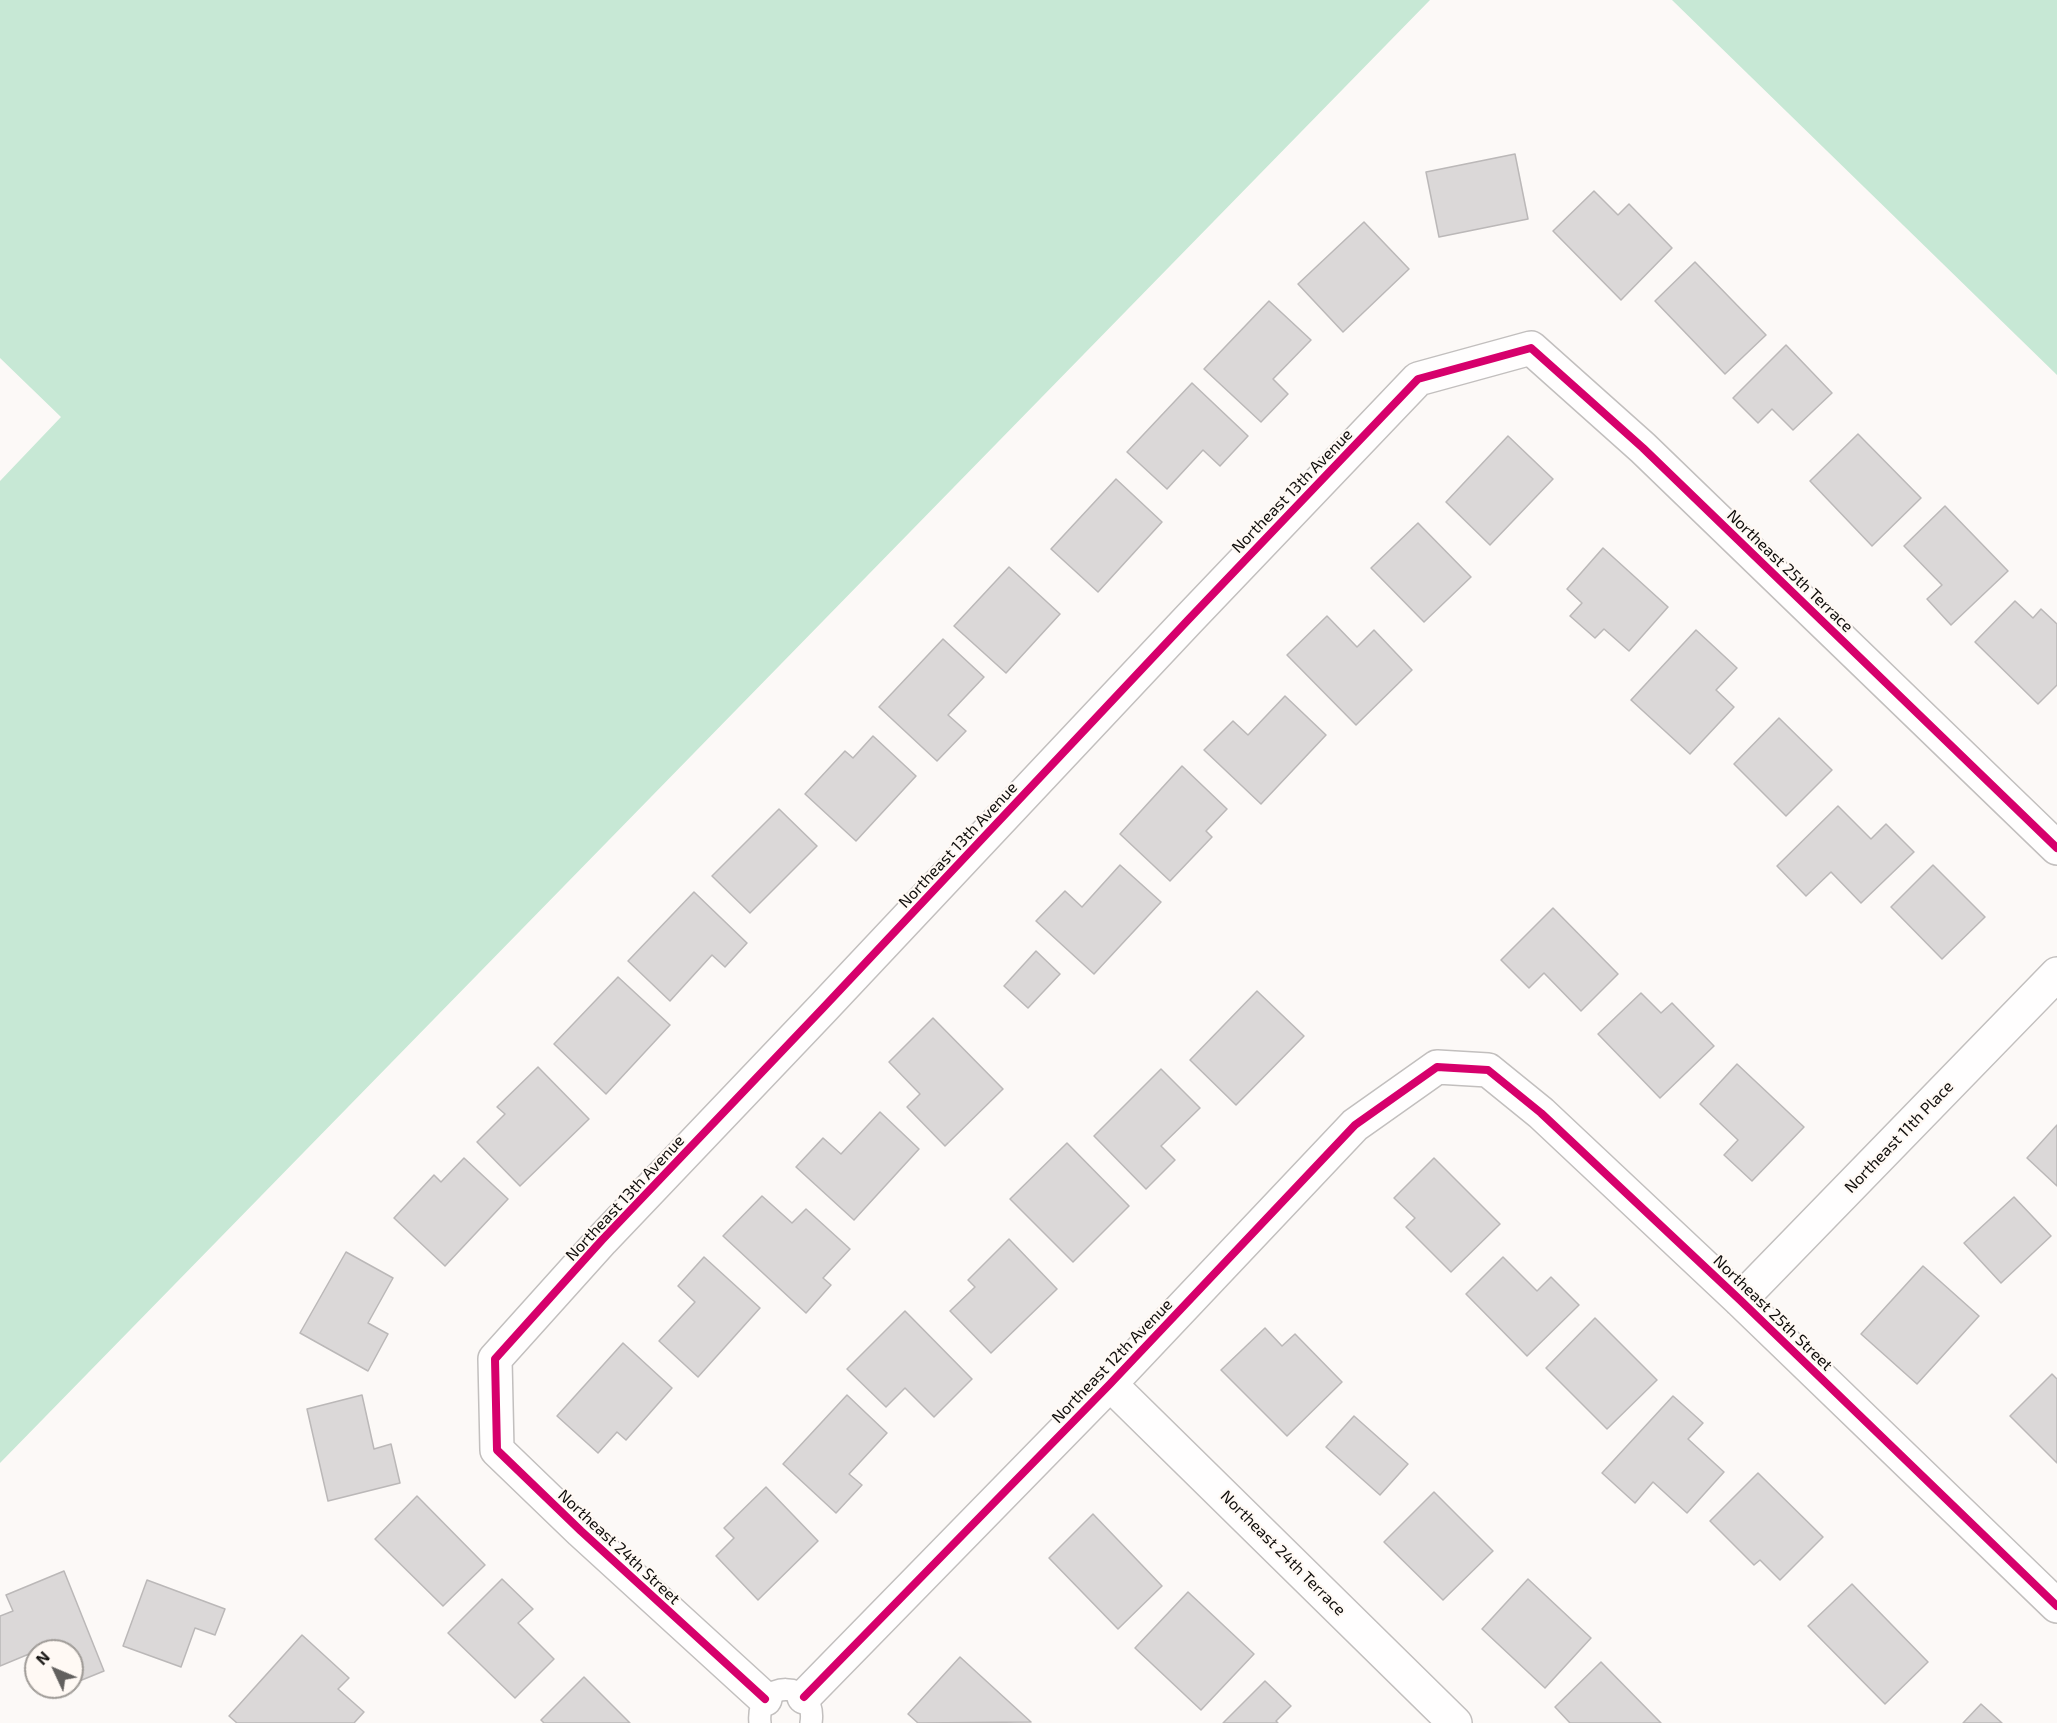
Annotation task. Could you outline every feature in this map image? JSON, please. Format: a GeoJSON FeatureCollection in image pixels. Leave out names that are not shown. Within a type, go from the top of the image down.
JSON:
{"type":"FeatureCollection","features":[{"type":"Feature","properties":{"kind":"street","name":"Northeast 25th Terrace"},"geometry":{"type":"LineString","coordinates":[[1488,360],[1531,348],[1643,448],[2057,848]]}},
{"type":"Feature","properties":{"kind":"street","name":"Northeast 13th Avenue"},"geometry":{"type":"LineString","coordinates":[[496,1394],[495,1359],[594,1249],[1418,379],[1488,360]]}},
{"type":"Feature","properties":{"kind":"street","name":"Northeast 11th Place"},"geometry":{"type":"LineString","coordinates":[[1740,1300],[2057,974]]}},
{"type":"Feature","properties":{"kind":"street","name":"Northeast 12th Avenue"},"geometry":{"type":"LineString","coordinates":[[808,1710],[1110,1384],[1355,1125],[1437,1067],[1454,1068]]}},
{"type":"Feature","properties":{"kind":"street","name":"Northeast 25th Street"},"geometry":{"type":"LineString","coordinates":[[1454,1068],[1488,1070],[1541,1113],[1740,1300],[2057,1606]]}},
{"type":"Feature","properties":{"kind":"street","name":"Northeast 24th Terrace"},"geometry":{"type":"LineString","coordinates":[[1110,1384],[1455,1723]]}},
{"type":"Feature","properties":{"kind":"street","name":"Northeast 24th Street"},"geometry":{"type":"LineString","coordinates":[[496,1394],[497,1450],[762,1711]]}},
{"type":"Feature","properties":{"kind":"lane"},"geometry":{"type":"LineString","coordinates":[[762,1711],[780,1690],[788,1689],[808,1710]]}},
{"type":"Feature","properties":{"kind":"green space"},"geometry":{"type":"Polygon","coordinates":[[[0,0],[1430,0],[0,1463],[0,481],[61,417],[0,358],[0,0]]]}},
{"type":"Feature","properties":{"kind":"green space"},"geometry":{"type":"Polygon","coordinates":[[[1672,0],[2057,0],[2057,375],[1672,0]]]}},
{"type":"Feature","properties":{"kind":"building"},"geometry":{"type":"Polygon","coordinates":[[[1515,154],[1528,219],[1439,237],[1426,172],[1515,154]]]}},
{"type":"Feature","properties":{"kind":"building"},"geometry":{"type":"Polygon","coordinates":[[[1594,191],[1618,215],[1629,204],[1672,248],[1621,300],[1553,231],[1594,191]]]}},
{"type":"Feature","properties":{"kind":"building"},"geometry":{"type":"Polygon","coordinates":[[[1364,222],[1409,269],[1343,332],[1298,284],[1364,222]]]}},
{"type":"Feature","properties":{"kind":"building"},"geometry":{"type":"Polygon","coordinates":[[[1695,262],[1766,335],[1725,374],[1655,301],[1695,262]]]}},
{"type":"Feature","properties":{"kind":"building"},"geometry":{"type":"Polygon","coordinates":[[[1269,301],[1311,340],[1273,379],[1288,394],[1261,422],[1204,369],[1269,301]]]}},
{"type":"Feature","properties":{"kind":"building"},"geometry":{"type":"Polygon","coordinates":[[[1786,345],[1832,393],[1793,430],[1772,409],[1758,423],[1733,398],[1786,345]]]}},
{"type":"Feature","properties":{"kind":"building"},"geometry":{"type":"Polygon","coordinates":[[[1192,383],[1248,436],[1220,466],[1203,450],[1167,489],[1127,452],[1192,383]]]}},
{"type":"Feature","properties":{"kind":"building"},"geometry":{"type":"Polygon","coordinates":[[[1858,434],[1921,498],[1872,546],[1810,481],[1858,434]]]}},
{"type":"Feature","properties":{"kind":"building"},"geometry":{"type":"Polygon","coordinates":[[[1508,436],[1553,479],[1490,545],[1446,502],[1508,436]]]}},
{"type":"Feature","properties":{"kind":"building"},"geometry":{"type":"Polygon","coordinates":[[[1116,479],[1162,522],[1098,592],[1051,549],[1116,479]]]}},
{"type":"Feature","properties":{"kind":"building"},"geometry":{"type":"Polygon","coordinates":[[[1945,506],[2008,571],[1951,625],[1927,599],[1942,585],[1904,546],[1945,506]]]}},
{"type":"Feature","properties":{"kind":"building"},"geometry":{"type":"Polygon","coordinates":[[[1418,523],[1471,577],[1424,622],[1371,568],[1418,523]]]}},
{"type":"Feature","properties":{"kind":"building"},"geometry":{"type":"Polygon","coordinates":[[[1603,548],[1668,607],[1629,651],[1604,629],[1595,638],[1570,616],[1582,603],[1567,589],[1603,548]]]}},
{"type":"Feature","properties":{"kind":"building"},"geometry":{"type":"Polygon","coordinates":[[[1009,567],[1060,614],[1006,673],[954,626],[1009,567]]]}},
{"type":"Feature","properties":{"kind":"building"},"geometry":{"type":"Polygon","coordinates":[[[2015,601],[2033,618],[2041,609],[2057,624],[2057,685],[2038,704],[1975,642],[2015,601]]]}},
{"type":"Feature","properties":{"kind":"building"},"geometry":{"type":"Polygon","coordinates":[[[1327,616],[1357,647],[1374,630],[1412,670],[1356,725],[1287,655],[1327,616]]]}},
{"type":"Feature","properties":{"kind":"building"},"geometry":{"type":"Polygon","coordinates":[[[1696,630],[1737,668],[1716,690],[1734,707],[1690,754],[1631,700],[1696,630]]]}},
{"type":"Feature","properties":{"kind":"building"},"geometry":{"type":"Polygon","coordinates":[[[943,639],[984,677],[948,715],[966,731],[937,761],[879,707],[943,639]]]}},
{"type":"Feature","properties":{"kind":"building"},"geometry":{"type":"Polygon","coordinates":[[[1285,696],[1326,735],[1261,804],[1204,750],[1233,721],[1248,735],[1285,696]]]}},
{"type":"Feature","properties":{"kind":"building"},"geometry":{"type":"Polygon","coordinates":[[[1779,718],[1832,770],[1786,816],[1734,764],[1779,718]]]}},
{"type":"Feature","properties":{"kind":"building"},"geometry":{"type":"Polygon","coordinates":[[[873,736],[916,776],[856,841],[805,794],[845,751],[853,758],[873,736]]]}},
{"type":"Feature","properties":{"kind":"building"},"geometry":{"type":"Polygon","coordinates":[[[1182,766],[1227,809],[1206,831],[1212,837],[1170,881],[1120,834],[1182,766]]]}},
{"type":"Feature","properties":{"kind":"building"},"geometry":{"type":"Polygon","coordinates":[[[1838,806],[1871,839],[1886,824],[1914,852],[1861,903],[1831,872],[1806,896],[1777,866],[1838,806]]]}},
{"type":"Feature","properties":{"kind":"building"},"geometry":{"type":"Polygon","coordinates":[[[779,809],[817,846],[750,913],[712,876],[779,809]]]}},
{"type":"Feature","properties":{"kind":"building"},"geometry":{"type":"Polygon","coordinates":[[[1120,865],[1161,902],[1094,974],[1036,921],[1065,891],[1082,907],[1120,865]]]}},
{"type":"Feature","properties":{"kind":"building"},"geometry":{"type":"Polygon","coordinates":[[[1933,865],[1985,917],[1942,959],[1891,907],[1933,865]]]}},
{"type":"Feature","properties":{"kind":"building"},"geometry":{"type":"Polygon","coordinates":[[[694,892],[747,943],[725,967],[712,955],[670,1001],[628,961],[694,892]]]}},
{"type":"Feature","properties":{"kind":"building"},"geometry":{"type":"Polygon","coordinates":[[[1553,908],[1618,974],[1581,1011],[1544,973],[1529,988],[1501,960],[1553,908]]]}},
{"type":"Feature","properties":{"kind":"building"},"geometry":{"type":"Polygon","coordinates":[[[1036,951],[1060,974],[1028,1008],[1004,986],[1036,951]]]}},
{"type":"Feature","properties":{"kind":"building"},"geometry":{"type":"Polygon","coordinates":[[[618,977],[670,1025],[606,1094],[554,1044],[618,977]]]}},
{"type":"Feature","properties":{"kind":"building"},"geometry":{"type":"Polygon","coordinates":[[[1257,991],[1304,1036],[1236,1105],[1190,1060],[1257,991]]]}},
{"type":"Feature","properties":{"kind":"building"},"geometry":{"type":"Polygon","coordinates":[[[1641,993],[1661,1013],[1672,1003],[1714,1046],[1660,1098],[1598,1034],[1641,993]]]}},
{"type":"Feature","properties":{"kind":"building"},"geometry":{"type":"Polygon","coordinates":[[[933,1018],[1003,1089],[945,1146],[907,1107],[920,1094],[889,1062],[933,1018]]]}},
{"type":"Feature","properties":{"kind":"building"},"geometry":{"type":"Polygon","coordinates":[[[1737,1064],[1804,1127],[1752,1181],[1724,1155],[1738,1140],[1700,1104],[1737,1064]]]}},
{"type":"Feature","properties":{"kind":"building"},"geometry":{"type":"Polygon","coordinates":[[[538,1067],[589,1119],[520,1186],[477,1142],[505,1114],[497,1107],[538,1067]]]}},
{"type":"Feature","properties":{"kind":"building"},"geometry":{"type":"Polygon","coordinates":[[[1161,1069],[1200,1108],[1161,1146],[1175,1160],[1146,1189],[1094,1136],[1161,1069]]]}},
{"type":"Feature","properties":{"kind":"building"},"geometry":{"type":"Polygon","coordinates":[[[880,1112],[919,1149],[854,1220],[796,1167],[823,1138],[841,1154],[880,1112]]]}},
{"type":"Feature","properties":{"kind":"building"},"geometry":{"type":"Polygon","coordinates":[[[2057,1125],[2057,1186],[2027,1158],[2057,1125]]]}},
{"type":"Feature","properties":{"kind":"building"},"geometry":{"type":"Polygon","coordinates":[[[1067,1143],[1129,1206],[1073,1262],[1010,1199],[1067,1143]]]}},
{"type":"Feature","properties":{"kind":"building"},"geometry":{"type":"Polygon","coordinates":[[[464,1158],[508,1199],[445,1266],[394,1218],[434,1175],[441,1182],[464,1158]]]}},
{"type":"Feature","properties":{"kind":"building"},"geometry":{"type":"Polygon","coordinates":[[[1434,1158],[1500,1224],[1451,1272],[1406,1227],[1415,1218],[1394,1198],[1434,1158]]]}},
{"type":"Feature","properties":{"kind":"building"},"geometry":{"type":"Polygon","coordinates":[[[762,1196],[792,1223],[806,1209],[850,1249],[823,1278],[831,1285],[806,1313],[723,1236],[762,1196]]]}},
{"type":"Feature","properties":{"kind":"building"},"geometry":{"type":"Polygon","coordinates":[[[2014,1197],[2051,1236],[2001,1283],[1964,1243],[2014,1197]]]}},
{"type":"Feature","properties":{"kind":"building"},"geometry":{"type":"Polygon","coordinates":[[[1009,1239],[1057,1289],[991,1353],[950,1311],[975,1287],[968,1280],[1009,1239]]]}},
{"type":"Feature","properties":{"kind":"building"},"geometry":{"type":"Polygon","coordinates":[[[346,1252],[393,1278],[368,1323],[388,1334],[368,1371],[300,1333],[346,1252]]]}},
{"type":"Feature","properties":{"kind":"building"},"geometry":{"type":"Polygon","coordinates":[[[704,1257],[760,1308],[698,1377],[659,1341],[695,1302],[678,1286],[704,1257]]]}},
{"type":"Feature","properties":{"kind":"building"},"geometry":{"type":"Polygon","coordinates":[[[1503,1257],[1537,1291],[1551,1277],[1579,1305],[1527,1356],[1466,1294],[1503,1257]]]}},
{"type":"Feature","properties":{"kind":"building"},"geometry":{"type":"Polygon","coordinates":[[[1923,1266],[1979,1316],[1917,1384],[1861,1334],[1923,1266]]]}},
{"type":"Feature","properties":{"kind":"building"},"geometry":{"type":"Polygon","coordinates":[[[905,1311],[972,1379],[934,1417],[905,1388],[886,1407],[847,1369],[905,1311]]]}},
{"type":"Feature","properties":{"kind":"building"},"geometry":{"type":"Polygon","coordinates":[[[1595,1318],[1657,1380],[1607,1429],[1546,1368],[1595,1318]]]}},
{"type":"Feature","properties":{"kind":"building"},"geometry":{"type":"Polygon","coordinates":[[[1265,1328],[1282,1346],[1295,1334],[1342,1382],[1287,1436],[1221,1370],[1265,1328]]]}},
{"type":"Feature","properties":{"kind":"building"},"geometry":{"type":"Polygon","coordinates":[[[623,1343],[672,1388],[626,1440],[617,1432],[598,1453],[557,1416],[623,1343]]]}},
{"type":"Feature","properties":{"kind":"building"},"geometry":{"type":"Polygon","coordinates":[[[2052,1374],[2057,1379],[2057,1463],[2010,1416],[2052,1374]]]}},
{"type":"Feature","properties":{"kind":"building"},"geometry":{"type":"Polygon","coordinates":[[[362,1395],[374,1449],[391,1444],[400,1483],[328,1501],[307,1409],[362,1395]]]}},
{"type":"Feature","properties":{"kind":"building"},"geometry":{"type":"Polygon","coordinates":[[[847,1395],[887,1433],[849,1474],[862,1485],[836,1513],[783,1464],[847,1395]]]}},
{"type":"Feature","properties":{"kind":"building"},"geometry":{"type":"Polygon","coordinates":[[[1673,1396],[1703,1423],[1688,1439],[1724,1472],[1687,1513],[1653,1482],[1635,1503],[1602,1473],[1673,1396]]]}},
{"type":"Feature","properties":{"kind":"building"},"geometry":{"type":"Polygon","coordinates":[[[1354,1416],[1408,1464],[1380,1495],[1326,1447],[1354,1416]]]}},
{"type":"Feature","properties":{"kind":"building"},"geometry":{"type":"Polygon","coordinates":[[[1758,1473],[1823,1537],[1780,1580],[1760,1560],[1754,1565],[1710,1521],[1758,1473]]]}},
{"type":"Feature","properties":{"kind":"building"},"geometry":{"type":"Polygon","coordinates":[[[766,1487],[818,1541],[758,1600],[716,1556],[734,1538],[724,1528],[766,1487]]]}},
{"type":"Feature","properties":{"kind":"building"},"geometry":{"type":"Polygon","coordinates":[[[1434,1492],[1493,1551],[1443,1600],[1384,1542],[1434,1492]]]}},
{"type":"Feature","properties":{"kind":"building"},"geometry":{"type":"Polygon","coordinates":[[[417,1496],[485,1565],[443,1606],[375,1539],[417,1496]]]}},
{"type":"Feature","properties":{"kind":"building"},"geometry":{"type":"Polygon","coordinates":[[[1093,1514],[1162,1586],[1118,1629],[1049,1558],[1093,1514]]]}},
{"type":"Feature","properties":{"kind":"building"},"geometry":{"type":"Polygon","coordinates":[[[64,1571],[104,1671],[84,1679],[84,1639],[24,1639],[24,1656],[0,1666],[0,1616],[13,1611],[6,1595],[64,1571]]]}},
{"type":"Feature","properties":{"kind":"building"},"geometry":{"type":"Polygon","coordinates":[[[502,1579],[533,1609],[518,1623],[554,1659],[515,1698],[448,1633],[502,1579]]]}},
{"type":"Feature","properties":{"kind":"building"},"geometry":{"type":"Polygon","coordinates":[[[1528,1579],[1591,1638],[1545,1688],[1482,1629],[1528,1579]]]}},
{"type":"Feature","properties":{"kind":"building"},"geometry":{"type":"Polygon","coordinates":[[[147,1580],[225,1609],[215,1635],[195,1628],[181,1667],[123,1646],[147,1580]]]}},
{"type":"Feature","properties":{"kind":"building"},"geometry":{"type":"Polygon","coordinates":[[[1852,1584],[1928,1662],[1885,1704],[1808,1626],[1852,1584]]]}},
{"type":"Feature","properties":{"kind":"building"},"geometry":{"type":"Polygon","coordinates":[[[1188,1592],[1254,1654],[1201,1710],[1135,1648],[1188,1592]]]}},
{"type":"Feature","properties":{"kind":"building"},"geometry":{"type":"Polygon","coordinates":[[[302,1635],[349,1678],[338,1689],[364,1712],[354,1723],[237,1723],[229,1716],[302,1635]]]}},
{"type":"Feature","properties":{"kind":"building"},"geometry":{"type":"Polygon","coordinates":[[[960,1657],[1031,1722],[918,1723],[908,1714],[960,1657]]]}},
{"type":"Feature","properties":{"kind":"building"},"geometry":{"type":"Polygon","coordinates":[[[1601,1662],[1661,1723],[1570,1723],[1555,1707],[1601,1662]]]}},
{"type":"Feature","properties":{"kind":"building"},"geometry":{"type":"Polygon","coordinates":[[[584,1677],[630,1723],[544,1723],[541,1720],[584,1677]]]}},
{"type":"Feature","properties":{"kind":"building"},"geometry":{"type":"Polygon","coordinates":[[[1265,1681],[1291,1706],[1276,1721],[1278,1723],[1223,1723],[1265,1681]]]}},
{"type":"Feature","properties":{"kind":"building"},"geometry":{"type":"Polygon","coordinates":[[[1981,1704],[2002,1723],[1963,1723],[1981,1704]]]}},
{"type":"Feature","properties":{"kind":"cycle path"},"geometry":{"type":"LineString","coordinates":[[765,1699],[581,1531],[497,1450],[495,1359],[602,1240],[1418,379],[1531,348],[1643,448],[2057,848]]}},
{"type":"Feature","properties":{"kind":"cycle path"},"geometry":{"type":"LineString","coordinates":[[804,1697],[1110,1384],[1355,1125],[1437,1067],[1488,1070],[1541,1113],[1740,1300],[2057,1606]]}}]}
